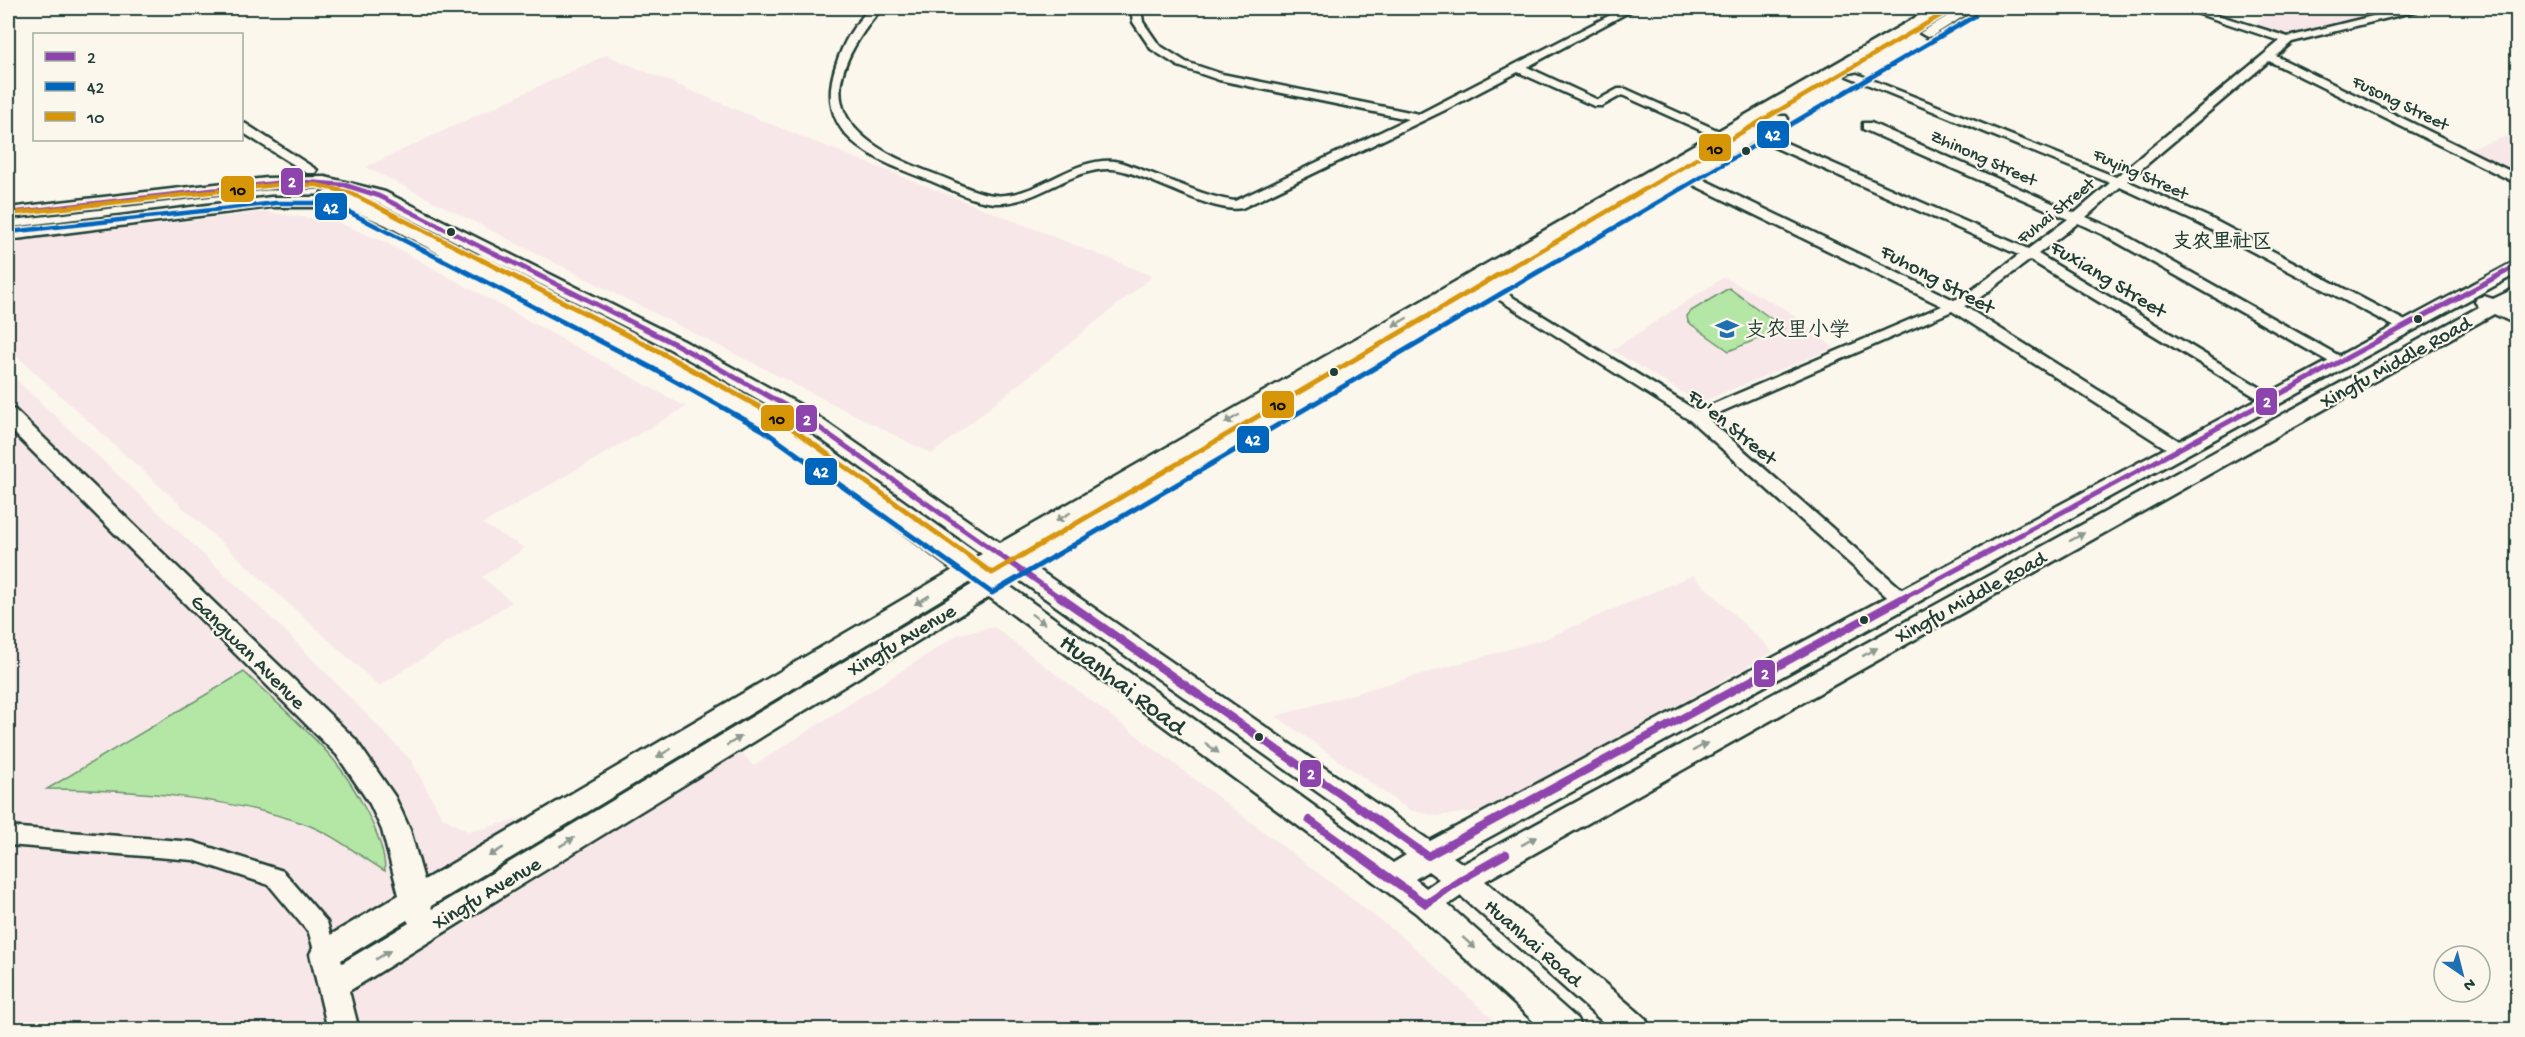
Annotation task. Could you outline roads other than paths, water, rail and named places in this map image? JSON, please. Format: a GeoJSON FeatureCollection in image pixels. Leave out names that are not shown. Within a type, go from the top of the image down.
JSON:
{"type":"FeatureCollection","features":[{"type":"Feature","properties":{"kind":"main road","name":"Xingfu Avenue"},"geometry":{"type":"LineString","coordinates":[[325,954],[415,900],[981,577],[1667,167],[1941,8]]}},
{"type":"Feature","properties":{"kind":"main road","name":"Xingfu Avenue"},"geometry":{"type":"LineString","coordinates":[[1008,561],[1491,290],[1970,8]]}},
{"type":"Feature","properties":{"kind":"main road"},"geometry":{"type":"LineString","coordinates":[[2510,8],[2517,10]]}},
{"type":"Feature","properties":{"kind":"main road"},"geometry":{"type":"LineString","coordinates":[[8,202],[286,170],[352,172],[399,190],[448,229]]}},
{"type":"Feature","properties":{"kind":"main road","name":"Huanhai Road"},"geometry":{"type":"LineString","coordinates":[[8,223],[267,183],[325,182],[368,192],[448,229],[677,345],[797,412],[1462,879],[1635,1029]]}},
{"type":"Feature","properties":{"kind":"main road","name":"Huanhai Road"},"geometry":{"type":"LineString","coordinates":[[8,213],[156,201],[315,194],[348,201],[425,238],[768,422],[1390,880],[1426,904],[1566,1029]]}},
{"type":"Feature","properties":{"kind":"main road"},"geometry":{"type":"LineString","coordinates":[[8,235],[296,200],[319,202],[338,207],[396,231],[425,238]]}},
{"type":"Feature","properties":{"kind":"main road","name":"Xingfu Middle Road"},"geometry":{"type":"LineString","coordinates":[[1390,880],[1428,856],[2517,265]]}},
{"type":"Feature","properties":{"kind":"main road"},"geometry":{"type":"LineString","coordinates":[[2473,290],[2510,305]]}},
{"type":"Feature","properties":{"kind":"main road","name":"Xingfu Middle Road"},"geometry":{"type":"LineString","coordinates":[[1426,904],[1462,879],[2510,305]]}},
{"type":"Feature","properties":{"kind":"main road","name":"Gangwan Avenue"},"geometry":{"type":"LineString","coordinates":[[8,415],[346,747],[381,797],[396,830],[424,930]]}},
{"type":"Feature","properties":{"kind":"main road","name":"Xingfu Avenue"},"geometry":{"type":"LineString","coordinates":[[333,985],[424,930],[981,577]]}},
{"type":"Feature","properties":{"kind":"main road"},"geometry":{"type":"LineString","coordinates":[[325,954],[344,1029]]}},
{"type":"Feature","properties":{"kind":"street"},"geometry":{"type":"LineString","coordinates":[[877,8],[861,24],[839,67],[833,98],[837,117],[855,138],[875,154],[991,199],[1012,198],[1074,171],[1102,165],[1115,165],[1223,203],[1237,205],[1420,118],[1631,8]]}},
{"type":"Feature","properties":{"kind":"street"},"geometry":{"type":"LineString","coordinates":[[1136,8],[1138,22],[1155,46],[1182,64],[1219,77],[1420,118]]}},
{"type":"Feature","properties":{"kind":"street"},"geometry":{"type":"LineString","coordinates":[[2186,8],[2288,40]]}},
{"type":"Feature","properties":{"kind":"street","name":"Fuhai Street"},"geometry":{"type":"LineString","coordinates":[[1696,417],[1969,299],[2077,218],[2288,40],[2416,8]]}},
{"type":"Feature","properties":{"kind":"street","name":"Fusong Street"},"geometry":{"type":"LineString","coordinates":[[2268,56],[2517,180]]}},
{"type":"Feature","properties":{"kind":"street"},"geometry":{"type":"LineString","coordinates":[[1517,67],[1598,104],[1622,91],[1722,135]]}},
{"type":"Feature","properties":{"kind":"street","name":"Fuying Street"},"geometry":{"type":"LineString","coordinates":[[1853,76],[2118,182],[2205,221],[2404,326]]}},
{"type":"Feature","properties":{"kind":"street","name":"Zhinong Street"},"geometry":{"type":"LineString","coordinates":[[1867,126],[2134,244],[2338,361]]}},
{"type":"Feature","properties":{"kind":"street"},"geometry":{"type":"LineString","coordinates":[[243,129],[311,170]]}},
{"type":"Feature","properties":{"kind":"street","name":"Fuxiang Street"},"geometry":{"type":"LineString","coordinates":[[1755,134],[2029,254],[2269,399]]}},
{"type":"Feature","properties":{"kind":"street","name":"Fuhong Street"},"geometry":{"type":"LineString","coordinates":[[1667,167],[1952,305],[2178,448]]}},
{"type":"Feature","properties":{"kind":"street","name":"Fu'en Street"},"geometry":{"type":"LineString","coordinates":[[1491,290],[1696,417],[1901,599]]}},
{"type":"Feature","properties":{"kind":"street"},"geometry":{"type":"LineString","coordinates":[[8,836],[80,840],[193,851],[276,878],[319,929],[325,954]]}},
{"type":"Feature","properties":{"kind":"place","name":"支农里小学"},"geometry":{"type":"Point","coordinates":[1727,329]}},
{"type":"Feature","properties":{"kind":"district","name":"支农里社区"},"geometry":{"type":"Point","coordinates":[2222,240]}}]}
